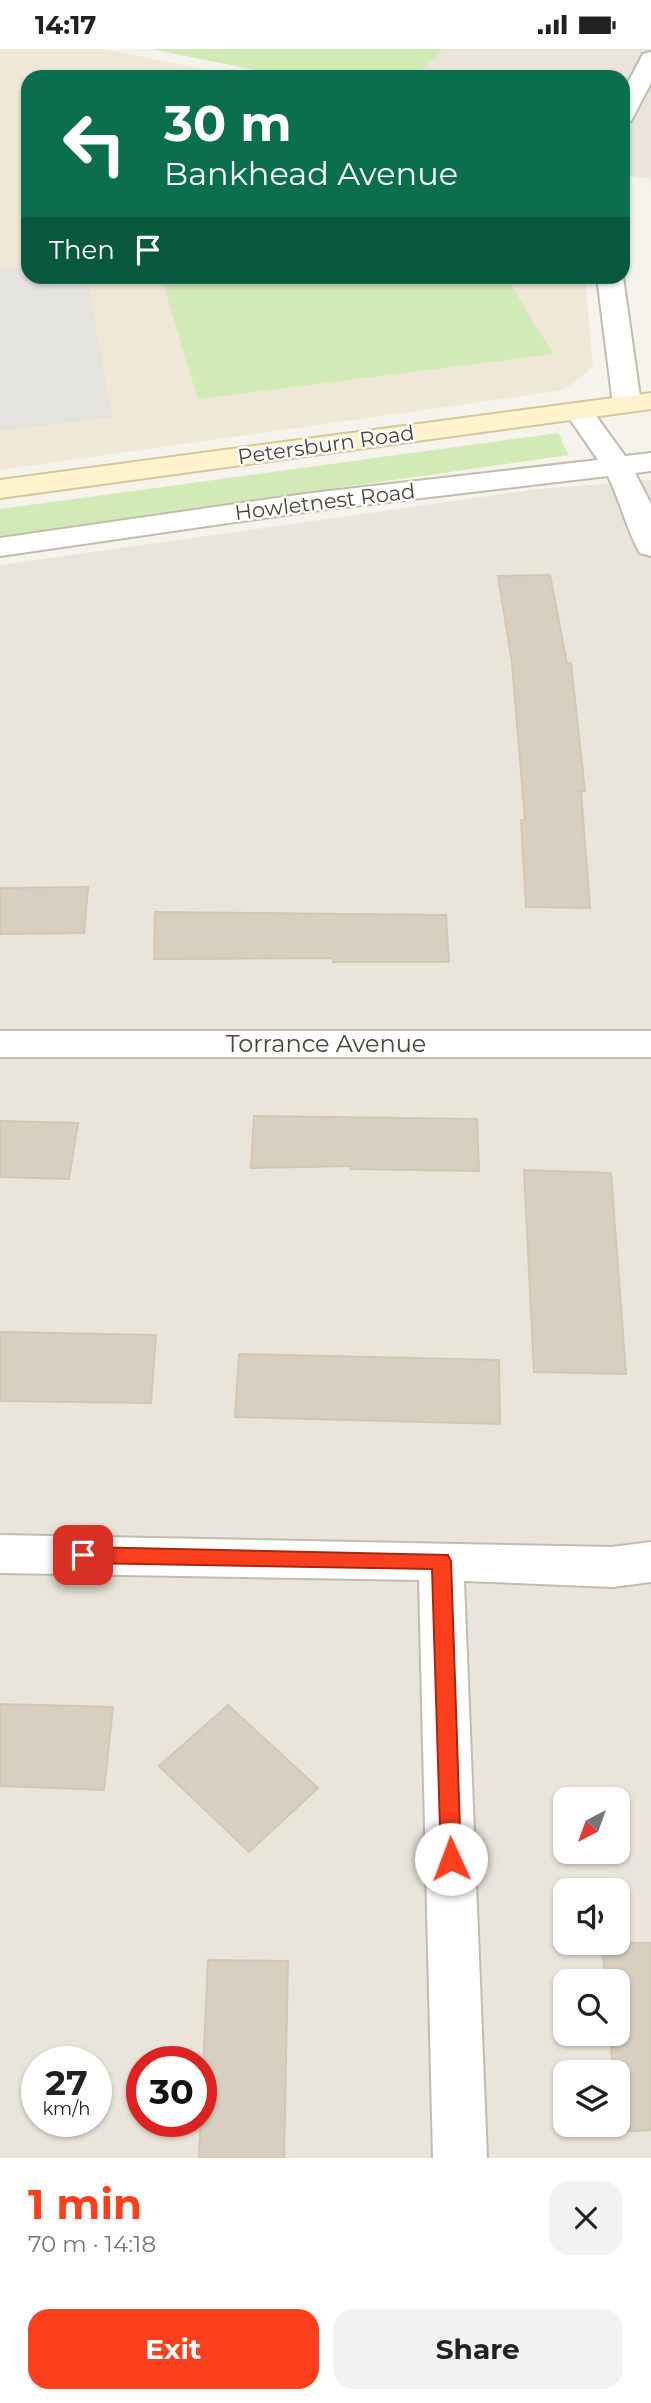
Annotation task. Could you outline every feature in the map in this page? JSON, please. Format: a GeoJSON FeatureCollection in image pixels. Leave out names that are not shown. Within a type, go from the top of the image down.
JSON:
{"type":"FeatureCollection","features":[{"type":"Feature","properties":{"kind":"main road","name":"Petersburn Road"},"geometry":{"type":"LineString","coordinates":[[0,489],[639,402]]}},
{"type":"Feature","properties":{"kind":"street"},"geometry":{"type":"LineString","coordinates":[[630,101],[651,59]]}},
{"type":"Feature","properties":{"kind":"street"},"geometry":{"type":"LineString","coordinates":[[630,116],[651,118]]}},
{"type":"Feature","properties":{"kind":"street"},"geometry":{"type":"LineString","coordinates":[[612,284],[639,402]]}},
{"type":"Feature","properties":{"kind":"street"},"geometry":{"type":"LineString","coordinates":[[579,412],[619,468],[642,512],[651,547]]}},
{"type":"Feature","properties":{"kind":"street","name":"Howletnest Road"},"geometry":{"type":"LineString","coordinates":[[0,547],[312,502],[619,468],[651,462]]}},
{"type":"Feature","properties":{"kind":"street","name":"Torrance Avenue"},"geometry":{"type":"LineString","coordinates":[[0,1044],[651,1044]]}},
{"type":"Feature","properties":{"kind":"street"},"geometry":{"type":"LineString","coordinates":[[0,1554],[442,1561],[612,1567],[651,1562]]}},
{"type":"Feature","properties":{"kind":"street"},"geometry":{"type":"LineString","coordinates":[[442,1561],[460,2158]]}},
{"type":"Feature","properties":{"kind":"shaded area"},"geometry":{"type":"Polygon","coordinates":[[[0,49],[103,49],[208,70],[21,70],[21,284],[586,284],[593,367],[564,390],[0,470],[0,49]]]}},
{"type":"Feature","properties":{"kind":"shaded area"},"geometry":{"type":"Polygon","coordinates":[[[443,49],[651,49],[651,188],[650,179],[630,176],[630,70],[422,70],[443,49]]]}},
{"type":"Feature","properties":{"kind":"shaded area"},"geometry":{"type":"Polygon","coordinates":[[[0,267],[21,268],[21,284],[88,284],[112,417],[0,431],[0,267]]]}},
{"type":"Feature","properties":{"kind":"shaded area"},"geometry":{"type":"Polygon","coordinates":[[[651,480],[651,2158],[0,2158],[0,565],[539,489],[651,480]]]}},
{"type":"Feature","properties":{"kind":"green space"},"geometry":{"type":"Polygon","coordinates":[[[151,49],[443,49],[422,70],[254,70],[151,49]]]}},
{"type":"Feature","properties":{"kind":"green space"},"geometry":{"type":"Polygon","coordinates":[[[163,284],[510,284],[553,354],[198,399],[163,284]]]}},
{"type":"Feature","properties":{"kind":"green space"},"geometry":{"type":"Polygon","coordinates":[[[558,433],[569,455],[0,536],[0,509],[558,433]]]}},
{"type":"Feature","properties":{"kind":"building"},"geometry":{"type":"Polygon","coordinates":[[[550,575],[567,663],[571,663],[585,791],[581,791],[590,908],[526,907],[521,820],[525,820],[512,663],[498,576],[550,575]]]}},
{"type":"Feature","properties":{"kind":"building"},"geometry":{"type":"Polygon","coordinates":[[[88,887],[84,933],[0,934],[0,888],[88,887]]]}},
{"type":"Feature","properties":{"kind":"building"},"geometry":{"type":"Polygon","coordinates":[[[155,912],[446,915],[449,962],[333,962],[333,958],[154,959],[155,912]]]}},
{"type":"Feature","properties":{"kind":"building"},"geometry":{"type":"Polygon","coordinates":[[[254,1116],[477,1119],[479,1171],[351,1169],[351,1166],[251,1168],[254,1116]]]}},
{"type":"Feature","properties":{"kind":"building"},"geometry":{"type":"Polygon","coordinates":[[[0,1121],[78,1123],[69,1179],[0,1177],[0,1121]]]}},
{"type":"Feature","properties":{"kind":"building"},"geometry":{"type":"Polygon","coordinates":[[[524,1170],[611,1173],[626,1374],[534,1372],[524,1170]]]}},
{"type":"Feature","properties":{"kind":"building"},"geometry":{"type":"Polygon","coordinates":[[[0,1332],[156,1335],[151,1403],[0,1401],[0,1332]]]}},
{"type":"Feature","properties":{"kind":"building"},"geometry":{"type":"Polygon","coordinates":[[[239,1354],[499,1360],[500,1424],[235,1417],[239,1354]]]}},
{"type":"Feature","properties":{"kind":"building"},"geometry":{"type":"Polygon","coordinates":[[[0,1704],[113,1707],[104,1790],[0,1786],[0,1704]]]}},
{"type":"Feature","properties":{"kind":"building"},"geometry":{"type":"Polygon","coordinates":[[[228,1705],[318,1788],[249,1852],[159,1766],[228,1705]]]}},
{"type":"Feature","properties":{"kind":"building"},"geometry":{"type":"Polygon","coordinates":[[[630,1943],[651,1943],[651,2130],[630,2131],[630,2060],[612,2060],[611,2046],[630,2046],[630,1969],[604,1969],[603,1955],[630,1955],[630,1943]]]}},
{"type":"Feature","properties":{"kind":"building"},"geometry":{"type":"Polygon","coordinates":[[[208,1960],[288,1961],[284,2158],[199,2158],[200,2137],[217,2137],[217,2046],[204,2046],[208,1960]]]}},
{"type":"Feature","properties":{"kind":"route"},"geometry":{"type":"LineString","coordinates":[[83,1555],[442,1561],[451,1859]]}}]}
